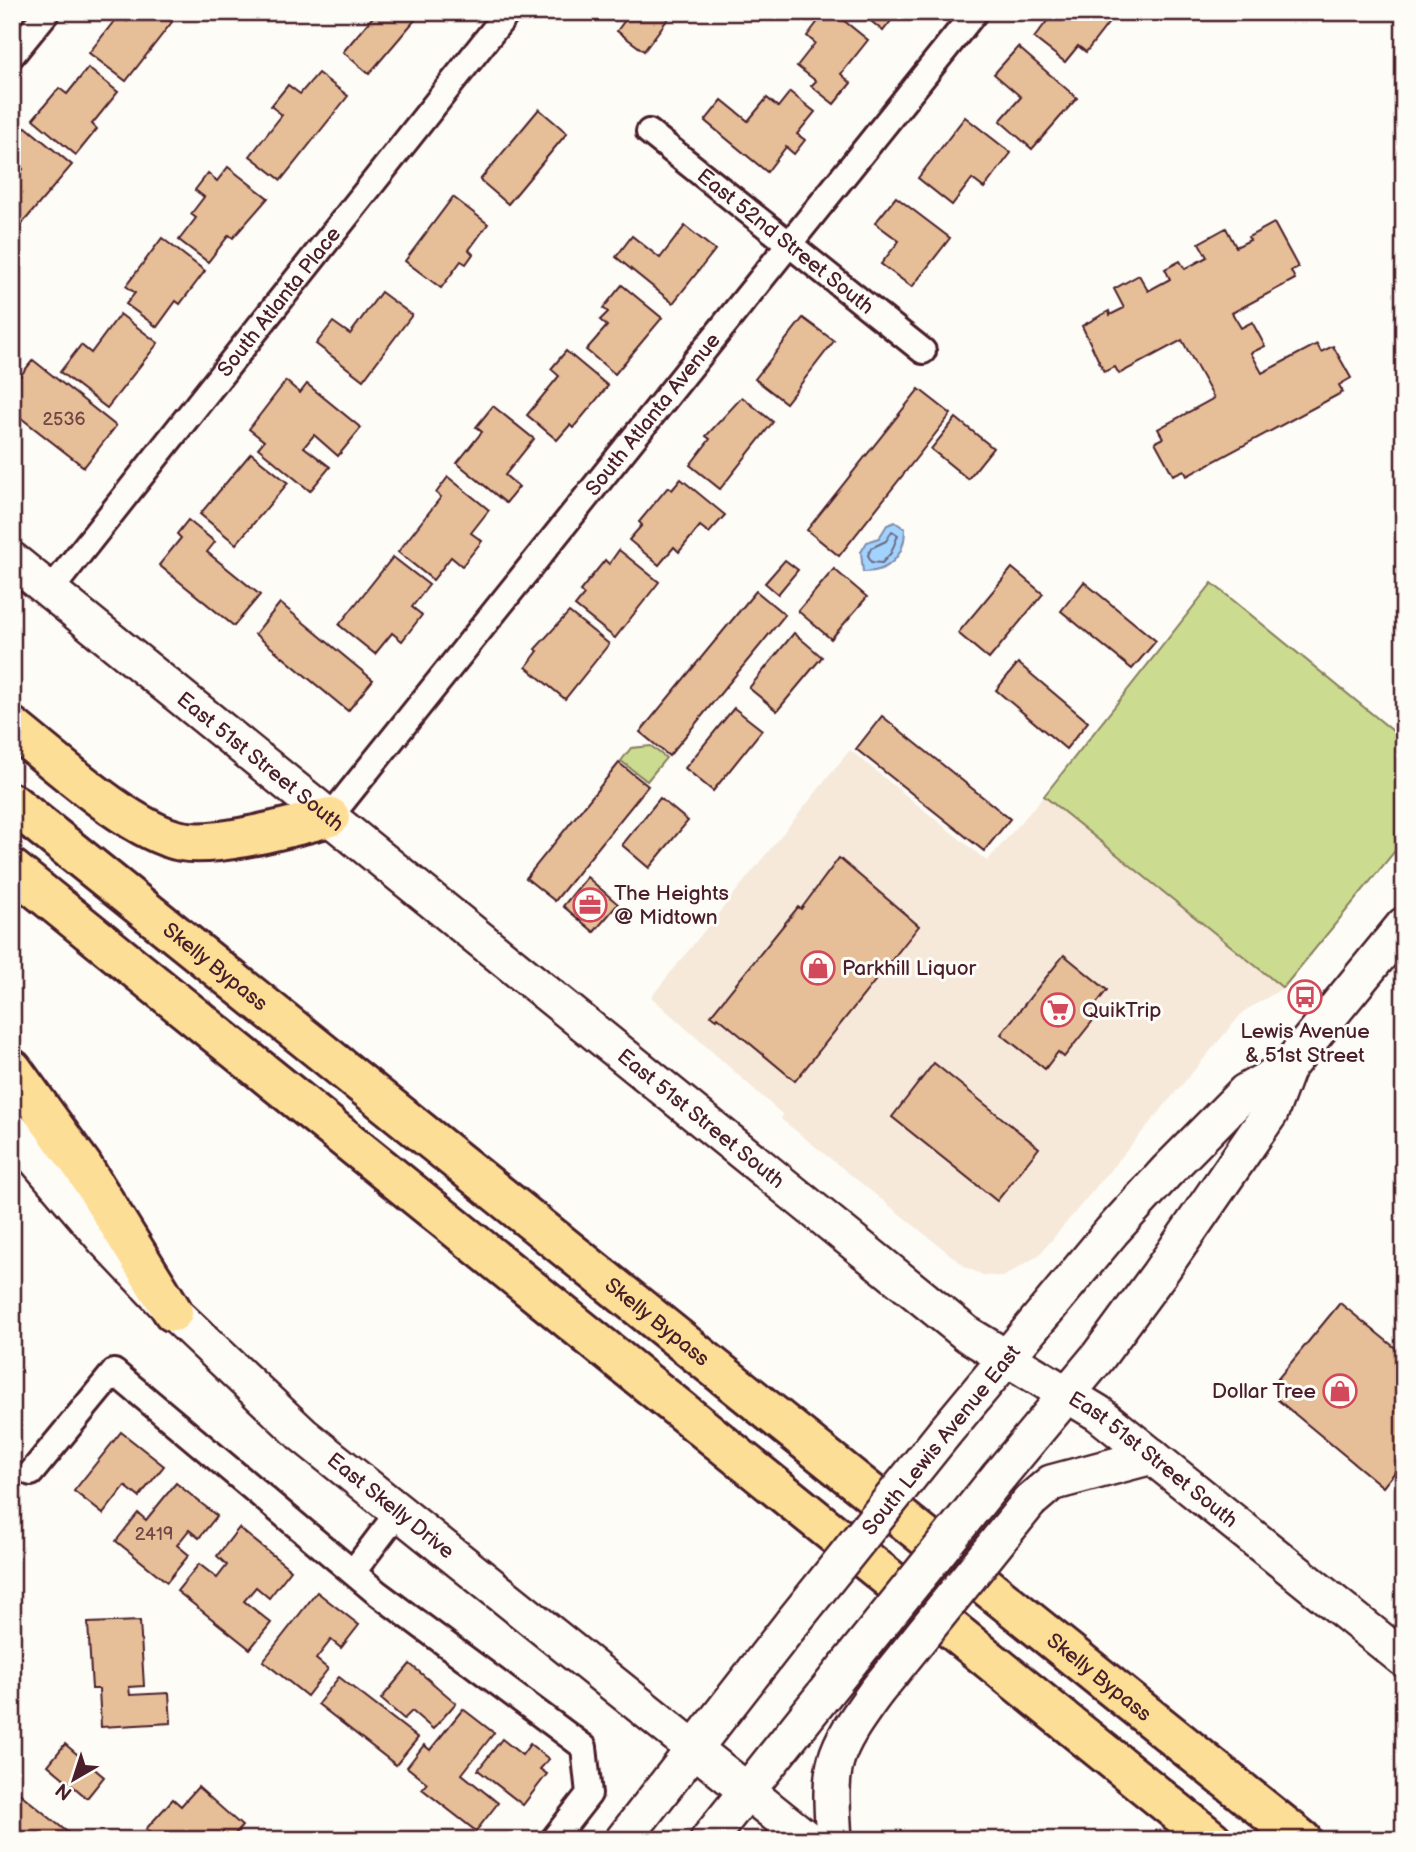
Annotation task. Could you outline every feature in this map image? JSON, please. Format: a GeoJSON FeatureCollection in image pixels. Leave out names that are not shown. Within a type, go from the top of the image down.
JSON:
{"type":"FeatureCollection","features":[{"type":"Feature","properties":{"kind":"highway"},"geometry":{"type":"LineString","coordinates":[[12,727],[103,798],[156,832],[183,841],[259,835],[330,817]]}},
{"type":"Feature","properties":{"kind":"highway","name":"Skelly Bypass"},"geometry":{"type":"LineString","coordinates":[[12,803],[1302,1840]]}},
{"type":"Feature","properties":{"kind":"highway"},"geometry":{"type":"LineString","coordinates":[[12,869],[1212,1840]]}},
{"type":"Feature","properties":{"kind":"highway"},"geometry":{"type":"LineString","coordinates":[[12,1069],[83,1167],[173,1312]]}},
{"type":"Feature","properties":{"kind":"main road","name":"East 51st Street South"},"geometry":{"type":"LineString","coordinates":[[12,560],[967,1334],[1006,1360],[1098,1413],[1404,1659]]}},
{"type":"Feature","properties":{"kind":"main road","name":"South Lewis Avenue East"},"geometry":{"type":"LineString","coordinates":[[708,1840],[1144,1295],[1270,1113],[1287,1068],[1404,925]]}},
{"type":"Feature","properties":{"kind":"main road","name":"South Lewis Avenue East"},"geometry":{"type":"LineString","coordinates":[[623,1840],[945,1432],[1112,1231],[1245,1092],[1287,1068]]}},
{"type":"Feature","properties":{"kind":"main road"},"geometry":{"type":"LineString","coordinates":[[1223,1183],[1213,1174],[1211,1165],[1226,1113]]}},
{"type":"Feature","properties":{"kind":"main road","name":"East Skelly Drive"},"geometry":{"type":"LineString","coordinates":[[12,1131],[104,1239],[173,1312],[303,1434],[808,1840]]}},
{"type":"Feature","properties":{"kind":"main road"},"geometry":{"type":"LineString","coordinates":[[834,1840],[831,1774],[836,1753],[846,1732],[1030,1501],[1051,1483],[1152,1456]]}},
{"type":"Feature","properties":{"kind":"street"},"geometry":{"type":"LineString","coordinates":[[12,55],[47,12]]}},
{"type":"Feature","properties":{"kind":"street","name":"South Atlanta Place"},"geometry":{"type":"LineString","coordinates":[[50,591],[508,12]]}},
{"type":"Feature","properties":{"kind":"street","name":"South Atlanta Avenue"},"geometry":{"type":"LineString","coordinates":[[330,817],[975,12]]}},
{"type":"Feature","properties":{"kind":"street","name":"East 52nd Street South"},"geometry":{"type":"LineString","coordinates":[[649,132],[923,351]]}},
{"type":"Feature","properties":{"kind":"street"},"geometry":{"type":"LineString","coordinates":[[31,1473],[114,1372],[352,1572],[584,1746],[589,1794],[553,1840]]}},
{"type":"Feature","properties":{"kind":"street"},"geometry":{"type":"LineString","coordinates":[[352,1572],[399,1511]]}},
{"type":"Feature","properties":{"kind":"shaded area","name":"QuikTrip"},"geometry":{"type":"Polygon","coordinates":[[[850,750],[987,861],[1044,796],[1283,988],[1243,1012],[1039,1255],[1003,1277],[983,1275],[967,1268],[781,1119],[783,1115],[651,997],[850,750]]]}},
{"type":"Feature","properties":{"kind":"green space"},"geometry":{"type":"Polygon","coordinates":[[[1212,583],[1404,740],[1404,840],[1283,988],[1044,796],[1212,583]]]}},
{"type":"Feature","properties":{"kind":"green space"},"geometry":{"type":"Polygon","coordinates":[[[651,746],[666,758],[647,781],[621,761],[631,748],[651,746]]]}},
{"type":"Feature","properties":{"kind":"water"},"geometry":{"type":"Polygon","coordinates":[[[895,522],[905,529],[898,555],[880,570],[863,572],[861,552],[867,542],[879,538],[887,525],[895,522]]]}},
{"type":"Feature","properties":{"kind":"building"},"geometry":{"type":"Polygon","coordinates":[[[133,12],[159,12],[172,22],[126,81],[89,53],[119,15],[127,21],[133,12]]]}},
{"type":"Feature","properties":{"kind":"building"},"geometry":{"type":"Polygon","coordinates":[[[377,12],[421,13],[369,74],[343,52],[377,12]]]}},
{"type":"Feature","properties":{"kind":"building"},"geometry":{"type":"Polygon","coordinates":[[[631,12],[673,12],[644,51],[617,31],[631,12]]]}},
{"type":"Feature","properties":{"kind":"building"},"geometry":{"type":"Polygon","coordinates":[[[825,12],[833,12],[868,40],[841,74],[851,83],[834,104],[811,86],[816,81],[797,66],[815,43],[807,36],[825,12]]]}},
{"type":"Feature","properties":{"kind":"building"},"geometry":{"type":"Polygon","coordinates":[[[860,12],[898,12],[883,31],[860,12]]]}},
{"type":"Feature","properties":{"kind":"building"},"geometry":{"type":"Polygon","coordinates":[[[1054,12],[1117,12],[1086,52],[1078,46],[1065,62],[1034,38],[1054,12]]]}},
{"type":"Feature","properties":{"kind":"building"},"geometry":{"type":"Polygon","coordinates":[[[1018,47],[1077,98],[1032,149],[1000,121],[1021,97],[994,74],[1018,47]]]}},
{"type":"Feature","properties":{"kind":"building"},"geometry":{"type":"Polygon","coordinates":[[[88,68],[118,92],[92,124],[97,129],[76,155],[33,119],[59,88],[67,94],[88,68]]]}},
{"type":"Feature","properties":{"kind":"building"},"geometry":{"type":"Polygon","coordinates":[[[318,73],[348,96],[281,180],[250,156],[282,115],[271,106],[288,85],[300,94],[318,73]]]}},
{"type":"Feature","properties":{"kind":"building"},"geometry":{"type":"Polygon","coordinates":[[[790,92],[815,112],[797,134],[805,140],[794,154],[786,147],[767,172],[705,121],[722,100],[748,121],[767,98],[778,107],[790,92]]]}},
{"type":"Feature","properties":{"kind":"building"},"geometry":{"type":"Polygon","coordinates":[[[539,109],[567,133],[508,204],[480,180],[539,109]]]}},
{"type":"Feature","properties":{"kind":"building"},"geometry":{"type":"Polygon","coordinates":[[[965,117],[1011,153],[984,188],[972,179],[952,205],[918,178],[965,117]]]}},
{"type":"Feature","properties":{"kind":"building"},"geometry":{"type":"Polygon","coordinates":[[[26,127],[72,165],[21,225],[12,218],[12,182],[23,169],[12,159],[12,143],[26,127]]]}},
{"type":"Feature","properties":{"kind":"building"},"geometry":{"type":"Polygon","coordinates":[[[228,167],[268,198],[233,238],[229,235],[208,262],[179,240],[196,218],[191,214],[204,197],[195,190],[208,173],[217,181],[228,167]]]}},
{"type":"Feature","properties":{"kind":"building"},"geometry":{"type":"Polygon","coordinates":[[[453,197],[488,224],[469,250],[473,254],[466,264],[461,261],[441,288],[405,261],[453,197]]]}},
{"type":"Feature","properties":{"kind":"building"},"geometry":{"type":"Polygon","coordinates":[[[896,197],[950,238],[912,287],[881,264],[899,241],[875,223],[896,197]]]}},
{"type":"Feature","properties":{"kind":"building"},"geometry":{"type":"Polygon","coordinates":[[[1274,223],[1298,267],[1291,271],[1295,279],[1232,313],[1241,328],[1252,322],[1265,346],[1251,353],[1262,373],[1317,344],[1321,352],[1333,346],[1351,378],[1339,385],[1343,392],[1187,476],[1184,470],[1173,475],[1155,442],[1163,438],[1158,429],[1214,398],[1182,340],[1119,374],[1115,367],[1104,372],[1082,326],[1109,311],[1110,315],[1124,308],[1114,289],[1139,275],[1148,291],[1170,279],[1165,269],[1180,261],[1185,269],[1207,257],[1199,243],[1226,228],[1236,247],[1274,223]]]}},
{"type":"Feature","properties":{"kind":"building"},"geometry":{"type":"Polygon","coordinates":[[[685,226],[715,250],[673,303],[616,257],[632,236],[660,258],[685,226]]]}},
{"type":"Feature","properties":{"kind":"building"},"geometry":{"type":"Polygon","coordinates":[[[162,238],[205,271],[180,304],[176,301],[157,327],[126,304],[135,293],[126,286],[162,238]]]}},
{"type":"Feature","properties":{"kind":"building"},"geometry":{"type":"Polygon","coordinates":[[[622,285],[662,318],[615,374],[586,350],[607,326],[600,320],[608,312],[603,308],[622,285]]]}},
{"type":"Feature","properties":{"kind":"building"},"geometry":{"type":"Polygon","coordinates":[[[381,292],[412,315],[363,380],[316,344],[333,322],[350,334],[381,292]]]}},
{"type":"Feature","properties":{"kind":"building"},"geometry":{"type":"Polygon","coordinates":[[[120,314],[158,343],[107,408],[60,372],[81,345],[91,353],[120,314]]]}},
{"type":"Feature","properties":{"kind":"building"},"geometry":{"type":"Polygon","coordinates":[[[803,318],[834,341],[786,403],[755,379],[803,318]]]}},
{"type":"Feature","properties":{"kind":"building"},"geometry":{"type":"Polygon","coordinates":[[[566,351],[608,386],[573,428],[570,425],[557,440],[527,415],[559,376],[551,369],[566,351]]]}},
{"type":"Feature","properties":{"kind":"building"},"geometry":{"type":"Polygon","coordinates":[[[33,360],[116,426],[84,467],[12,411],[12,386],[33,360]]]}},
{"type":"Feature","properties":{"kind":"building"},"geometry":{"type":"Polygon","coordinates":[[[286,381],[300,393],[307,384],[361,428],[338,456],[314,435],[304,447],[330,467],[310,491],[258,448],[264,441],[249,429],[286,381]]]}},
{"type":"Feature","properties":{"kind":"building"},"geometry":{"type":"Polygon","coordinates":[[[919,389],[951,414],[839,556],[807,530],[919,389]]]}},
{"type":"Feature","properties":{"kind":"building"},"geometry":{"type":"Polygon","coordinates":[[[742,397],[773,422],[720,489],[690,465],[710,439],[706,436],[742,397]]]}},
{"type":"Feature","properties":{"kind":"building"},"geometry":{"type":"Polygon","coordinates":[[[493,406],[534,439],[505,475],[519,487],[506,503],[457,463],[482,432],[476,427],[493,406]]]}},
{"type":"Feature","properties":{"kind":"building"},"geometry":{"type":"Polygon","coordinates":[[[956,418],[993,448],[968,479],[931,449],[956,418]]]}},
{"type":"Feature","properties":{"kind":"building"},"geometry":{"type":"Polygon","coordinates":[[[251,453],[288,483],[236,544],[200,514],[251,453]]]}},
{"type":"Feature","properties":{"kind":"building"},"geometry":{"type":"Polygon","coordinates":[[[448,477],[489,510],[471,533],[482,541],[462,566],[451,557],[433,580],[398,552],[441,497],[436,493],[448,477]]]}},
{"type":"Feature","properties":{"kind":"building"},"geometry":{"type":"Polygon","coordinates":[[[681,479],[725,515],[709,533],[700,526],[679,552],[674,547],[659,565],[629,540],[642,525],[639,522],[668,487],[672,490],[681,479]]]}},
{"type":"Feature","properties":{"kind":"building"},"geometry":{"type":"Polygon","coordinates":[[[188,520],[215,542],[207,552],[260,595],[234,626],[159,565],[181,538],[177,534],[188,520]]]}},
{"type":"Feature","properties":{"kind":"building"},"geometry":{"type":"Polygon","coordinates":[[[619,550],[659,582],[615,638],[575,606],[584,595],[580,591],[605,560],[609,564],[619,550]]]}},
{"type":"Feature","properties":{"kind":"building"},"geometry":{"type":"Polygon","coordinates":[[[393,557],[429,585],[412,607],[422,615],[402,641],[392,633],[375,654],[339,625],[393,557]]]}},
{"type":"Feature","properties":{"kind":"building"},"geometry":{"type":"Polygon","coordinates":[[[785,560],[798,570],[778,594],[765,583],[785,560]]]}},
{"type":"Feature","properties":{"kind":"building"},"geometry":{"type":"Polygon","coordinates":[[[1012,568],[1043,594],[989,659],[958,633],[1012,568]]]}},
{"type":"Feature","properties":{"kind":"building"},"geometry":{"type":"Polygon","coordinates":[[[834,569],[867,597],[831,639],[798,611],[834,569]]]}},
{"type":"Feature","properties":{"kind":"building"},"geometry":{"type":"Polygon","coordinates":[[[1084,582],[1156,641],[1132,669],[1061,611],[1084,582]]]}},
{"type":"Feature","properties":{"kind":"building"},"geometry":{"type":"Polygon","coordinates":[[[756,591],[785,615],[669,756],[640,732],[756,591]]]}},
{"type":"Feature","properties":{"kind":"building"},"geometry":{"type":"Polygon","coordinates":[[[280,603],[373,680],[348,711],[255,634],[280,603]]]}},
{"type":"Feature","properties":{"kind":"building"},"geometry":{"type":"Polygon","coordinates":[[[569,612],[609,644],[565,699],[526,667],[538,651],[535,649],[569,612]]]}},
{"type":"Feature","properties":{"kind":"building"},"geometry":{"type":"Polygon","coordinates":[[[794,633],[822,657],[777,711],[749,688],[794,633]]]}},
{"type":"Feature","properties":{"kind":"building"},"geometry":{"type":"Polygon","coordinates":[[[1018,663],[1088,722],[1066,749],[996,690],[1018,663]]]}},
{"type":"Feature","properties":{"kind":"building"},"geometry":{"type":"Polygon","coordinates":[[[734,708],[762,730],[713,791],[685,768],[734,708]]]}},
{"type":"Feature","properties":{"kind":"building"},"geometry":{"type":"Polygon","coordinates":[[[882,716],[1010,819],[984,851],[856,749],[882,716]]]}},
{"type":"Feature","properties":{"kind":"building"},"geometry":{"type":"Polygon","coordinates":[[[619,763],[648,786],[555,901],[526,878],[619,763]]]}},
{"type":"Feature","properties":{"kind":"building"},"geometry":{"type":"Polygon","coordinates":[[[660,798],[688,821],[649,868],[622,845],[660,798]]]}},
{"type":"Feature","properties":{"kind":"building","name":"Parkhill Liquor"},"geometry":{"type":"Polygon","coordinates":[[[839,858],[919,926],[795,1081],[718,1017],[717,1019],[711,1015],[798,907],[801,909],[839,858]]]}},
{"type":"Feature","properties":{"kind":"building","name":"The Heights @ Midtown"},"geometry":{"type":"Polygon","coordinates":[[[587,877],[618,904],[594,932],[563,906],[587,877]]]}},
{"type":"Feature","properties":{"kind":"building","name":"QuikTrip"},"geometry":{"type":"Polygon","coordinates":[[[1064,955],[1107,990],[1093,1008],[1099,1013],[1064,1057],[1058,1052],[1045,1069],[1001,1034],[1064,955]]]}},
{"type":"Feature","properties":{"kind":"building"},"geometry":{"type":"Polygon","coordinates":[[[934,1063],[1039,1148],[997,1201],[892,1117],[934,1063]]]}},
{"type":"Feature","properties":{"kind":"building","name":"Dollar Tree"},"geometry":{"type":"Polygon","coordinates":[[[1340,1303],[1404,1355],[1404,1461],[1383,1487],[1278,1400],[1276,1381],[1340,1303]]]}},
{"type":"Feature","properties":{"kind":"building"},"geometry":{"type":"Polygon","coordinates":[[[121,1432],[164,1466],[139,1497],[125,1486],[103,1514],[74,1491],[121,1432]]]}},
{"type":"Feature","properties":{"kind":"building"},"geometry":{"type":"Polygon","coordinates":[[[176,1483],[217,1516],[199,1538],[189,1530],[177,1545],[189,1555],[167,1582],[116,1541],[138,1513],[146,1520],[176,1483]]]}},
{"type":"Feature","properties":{"kind":"building"},"geometry":{"type":"Polygon","coordinates":[[[239,1528],[291,1570],[269,1598],[256,1587],[244,1601],[271,1623],[250,1649],[177,1591],[199,1564],[217,1578],[227,1565],[217,1556],[239,1528]]]}},
{"type":"Feature","properties":{"kind":"building"},"geometry":{"type":"Polygon","coordinates":[[[317,1592],[359,1625],[341,1648],[331,1640],[316,1659],[328,1669],[307,1696],[263,1661],[317,1592]]]}},
{"type":"Feature","properties":{"kind":"building"},"geometry":{"type":"Polygon","coordinates":[[[140,1621],[144,1686],[129,1687],[130,1695],[169,1693],[171,1723],[101,1727],[99,1689],[92,1689],[88,1623],[140,1621]]]}},
{"type":"Feature","properties":{"kind":"building"},"geometry":{"type":"Polygon","coordinates":[[[410,1664],[456,1703],[433,1729],[412,1711],[404,1719],[381,1699],[410,1664]]]}},
{"type":"Feature","properties":{"kind":"building"},"geometry":{"type":"Polygon","coordinates":[[[339,1677],[418,1738],[396,1765],[318,1704],[339,1677]]]}},
{"type":"Feature","properties":{"kind":"building"},"geometry":{"type":"Polygon","coordinates":[[[463,1709],[494,1733],[462,1774],[498,1803],[476,1831],[422,1789],[427,1783],[407,1767],[424,1745],[430,1750],[463,1709]]]}},
{"type":"Feature","properties":{"kind":"building"},"geometry":{"type":"Polygon","coordinates":[[[502,1739],[522,1755],[530,1744],[549,1759],[540,1769],[547,1774],[523,1805],[478,1770],[502,1739]]]}},
{"type":"Feature","properties":{"kind":"building"},"geometry":{"type":"Polygon","coordinates":[[[65,1744],[104,1777],[87,1798],[48,1765],[65,1744]]]}},
{"type":"Feature","properties":{"kind":"building"},"geometry":{"type":"Polygon","coordinates":[[[12,1787],[77,1840],[12,1840],[12,1787]]]}},
{"type":"Feature","properties":{"kind":"building"},"geometry":{"type":"Polygon","coordinates":[[[198,1787],[242,1826],[230,1840],[158,1840],[146,1829],[173,1799],[181,1806],[198,1787]]]}},
{"type":"Feature","properties":{"kind":"place","name":"The Heights @ Midtown"},"geometry":{"type":"Point","coordinates":[590,905]}},
{"type":"Feature","properties":{"kind":"place","name":"Parkhill Liquor"},"geometry":{"type":"Point","coordinates":[818,968]}},
{"type":"Feature","properties":{"kind":"place","name":"Lewis Avenue & 51st Street"},"geometry":{"type":"Point","coordinates":[1305,997]}},
{"type":"Feature","properties":{"kind":"place","name":"QuikTrip"},"geometry":{"type":"Point","coordinates":[1058,1010]}},
{"type":"Feature","properties":{"kind":"place","name":"Dollar Tree"},"geometry":{"type":"Point","coordinates":[1340,1391]}}]}
